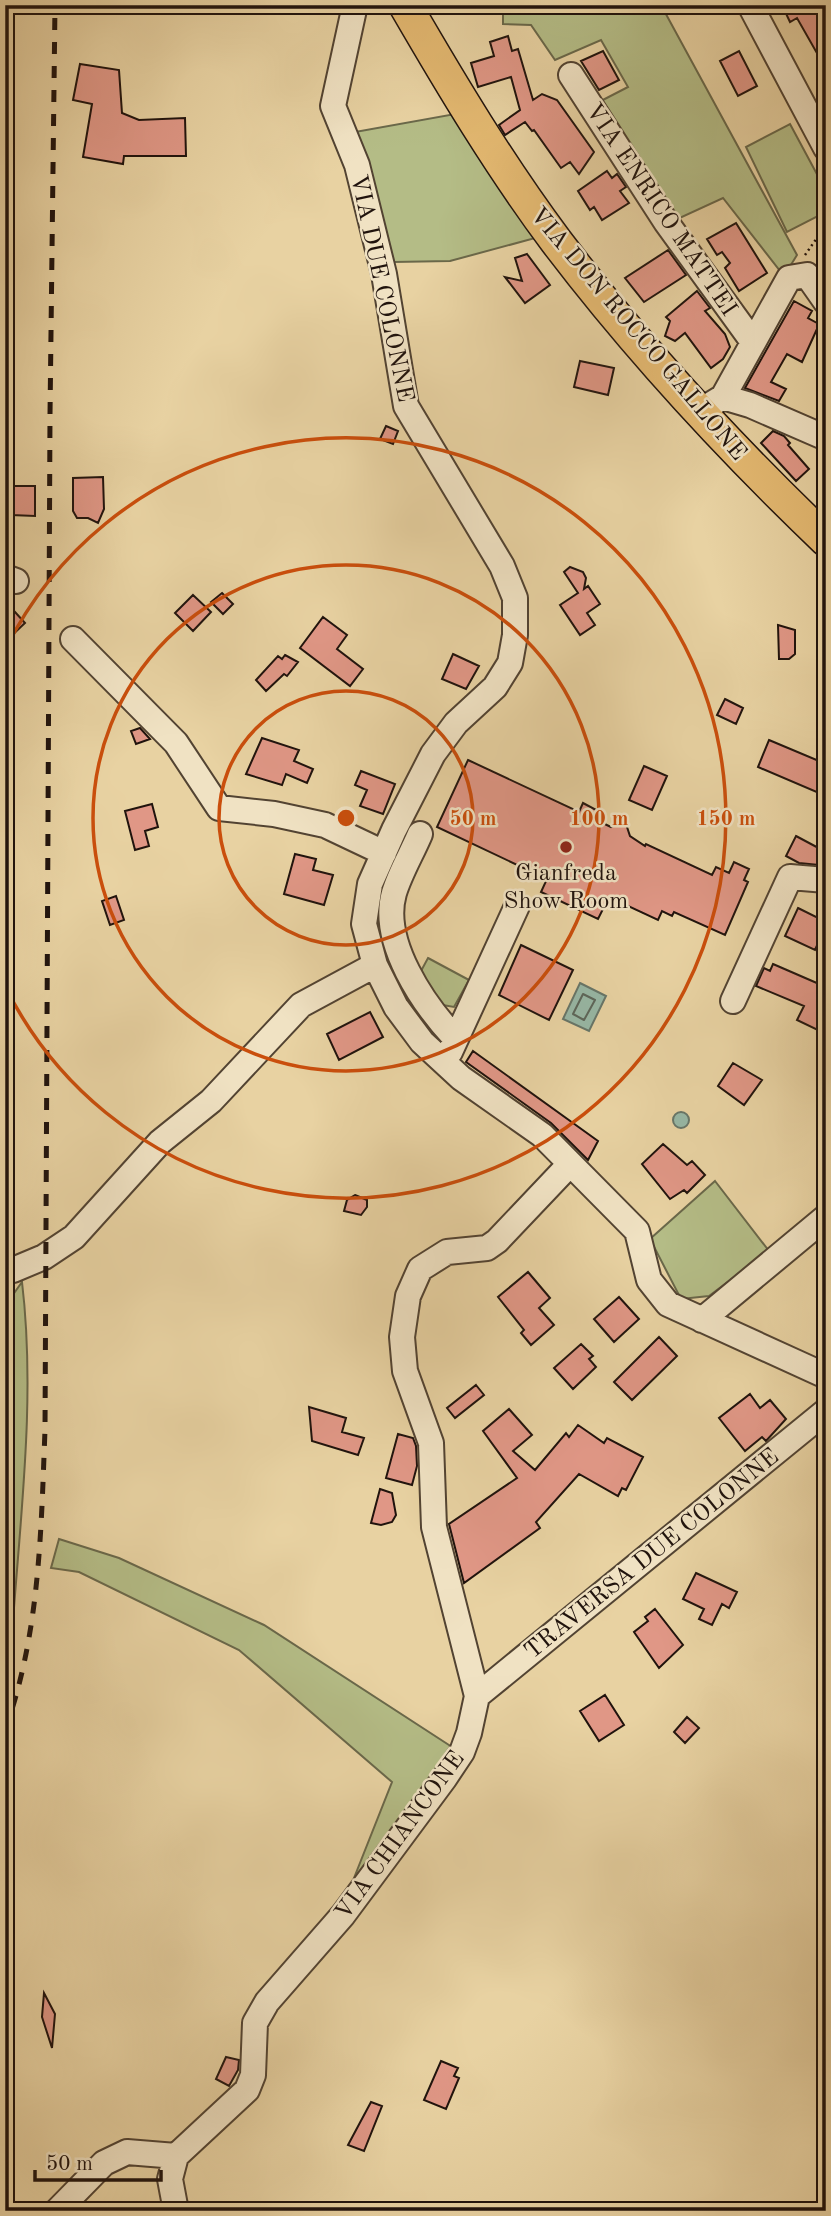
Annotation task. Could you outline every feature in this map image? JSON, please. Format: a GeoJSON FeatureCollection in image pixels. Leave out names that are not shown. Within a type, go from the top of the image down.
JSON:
{"type":"FeatureCollection","features":[{"type":"Feature","properties":{"kind":"main road","name":"VIA DON ROCCO GALLONE"},"geometry":{"type":"LineString","coordinates":[[405,5],[476,126],[557,242],[712,404],[766,482],[826,540]]}},
{"type":"Feature","properties":{"kind":"street","name":"VIA DUE COLONNE"},"geometry":{"type":"LineString","coordinates":[[355,5],[333,106],[357,165],[381,262],[406,406],[502,566],[515,598],[515,635],[510,663],[495,687],[456,723],[433,754],[370,884],[365,924],[375,965],[396,1007],[422,1042],[461,1078],[542,1135],[637,1231],[649,1280],[668,1304],[826,1376]]}},
{"type":"Feature","properties":{"kind":"street"},"geometry":{"type":"LineString","coordinates":[[750,5],[826,148]]}},
{"type":"Feature","properties":{"kind":"street","name":"VIA ENRICO MATTEI"},"geometry":{"type":"LineString","coordinates":[[572,75],[673,231],[753,342]]}},
{"type":"Feature","properties":{"kind":"street"},"geometry":{"type":"LineString","coordinates":[[712,404],[753,342],[789,278],[807,275],[826,302]]}},
{"type":"Feature","properties":{"kind":"street"},"geometry":{"type":"LineString","coordinates":[[712,404],[750,405],[826,438]]}},
{"type":"Feature","properties":{"kind":"street"},"geometry":{"type":"LineString","coordinates":[[73,639],[176,743],[219,808],[274,814],[325,825],[384,853]]}},
{"type":"Feature","properties":{"kind":"street"},"geometry":{"type":"LineString","coordinates":[[420,834],[394,895],[393,933],[417,991],[455,1038]]}},
{"type":"Feature","properties":{"kind":"street"},"geometry":{"type":"LineString","coordinates":[[733,1001],[790,877],[826,880]]}},
{"type":"Feature","properties":{"kind":"street"},"geometry":{"type":"LineString","coordinates":[[444,1062],[517,906]]}},
{"type":"Feature","properties":{"kind":"street"},"geometry":{"type":"LineString","coordinates":[[5,1269],[13,1270],[44,1257],[74,1237],[160,1142],[211,1101],[301,1004],[375,965]]}},
{"type":"Feature","properties":{"kind":"street","name":"VIA CHIANCONE"},"geometry":{"type":"LineString","coordinates":[[176,2156],[247,2090],[253,2075],[255,2023],[267,2003],[343,1915],[450,1770],[465,1743],[477,1696],[434,1527],[431,1443],[401,1356],[408,1296],[420,1269],[432,1260],[447,1252],[487,1248],[497,1241],[570,1164]]}},
{"type":"Feature","properties":{"kind":"street"},"geometry":{"type":"LineString","coordinates":[[702,1320],[824,1218]]}},
{"type":"Feature","properties":{"kind":"street","name":"TRAVERSA DUE COLONNE"},"geometry":{"type":"LineString","coordinates":[[477,1696],[826,1411]]}},
{"type":"Feature","properties":{"kind":"street"},"geometry":{"type":"LineString","coordinates":[[57,2211],[104,2163],[127,2152],[176,2156],[170,2179],[176,2211]]}},
{"type":"Feature","properties":{"kind":"path"},"geometry":{"type":"LineString","coordinates":[[789,278],[826,225]]}},
{"type":"Feature","properties":{"kind":"green space"},"geometry":{"type":"Polygon","coordinates":[[[503,5],[661,5],[797,255],[784,276],[723,198],[671,222],[597,103],[628,87],[601,40],[555,60],[531,25],[503,24],[503,5]]]}},
{"type":"Feature","properties":{"kind":"green space"},"geometry":{"type":"Polygon","coordinates":[[[455,114],[539,237],[450,261],[394,262],[355,132],[455,114]]]}},
{"type":"Feature","properties":{"kind":"green space"},"geometry":{"type":"Polygon","coordinates":[[[790,124],[826,191],[826,212],[787,232],[746,147],[790,124]]]}},
{"type":"Feature","properties":{"kind":"green space"},"geometry":{"type":"Polygon","coordinates":[[[428,958],[469,980],[454,1007],[437,1004],[421,971],[428,958]]]}},
{"type":"Feature","properties":{"kind":"green space"},"geometry":{"type":"Polygon","coordinates":[[[715,1181],[769,1251],[709,1296],[681,1299],[650,1239],[715,1181]]]}},
{"type":"Feature","properties":{"kind":"green space"},"geometry":{"type":"Polygon","coordinates":[[[22,1282],[27,1370],[25,1458],[12,1635],[5,1638],[5,1306],[22,1282]]]}},
{"type":"Feature","properties":{"kind":"green space"},"geometry":{"type":"Polygon","coordinates":[[[59,1539],[119,1558],[264,1625],[452,1747],[429,1785],[354,1878],[392,1782],[239,1650],[79,1572],[51,1568],[59,1539]]]}},
{"type":"Feature","properties":{"kind":"water"},"geometry":{"type":"Polygon","coordinates":[[[580,983],[606,996],[589,1031],[563,1019],[580,983]]]}},
{"type":"Feature","properties":{"kind":"water"},"geometry":{"type":"Polygon","coordinates":[[[678,1112],[684,1112],[689,1120],[687,1126],[678,1128],[673,1123],[673,1117],[678,1112]]]}},
{"type":"Feature","properties":{"kind":"building"},"geometry":{"type":"Polygon","coordinates":[[[782,5],[826,5],[826,69],[797,18],[790,22],[782,5]]]}},
{"type":"Feature","properties":{"kind":"building"},"geometry":{"type":"Polygon","coordinates":[[[508,36],[512,51],[518,49],[533,100],[542,94],[557,100],[594,152],[579,174],[570,162],[561,168],[534,130],[525,122],[505,135],[499,125],[520,110],[511,77],[478,87],[471,63],[494,56],[490,42],[508,36]]]}},
{"type":"Feature","properties":{"kind":"building"},"geometry":{"type":"Polygon","coordinates":[[[603,51],[619,80],[599,90],[581,61],[603,51]]]}},
{"type":"Feature","properties":{"kind":"building"},"geometry":{"type":"Polygon","coordinates":[[[739,51],[757,86],[738,96],[720,61],[739,51]]]}},
{"type":"Feature","properties":{"kind":"building"},"geometry":{"type":"Polygon","coordinates":[[[80,64],[119,70],[122,113],[139,120],[185,118],[186,156],[124,156],[123,164],[83,157],[92,104],[73,100],[80,64]]]}},
{"type":"Feature","properties":{"kind":"building"},"geometry":{"type":"Polygon","coordinates":[[[607,171],[612,178],[617,174],[626,187],[620,191],[629,203],[602,220],[594,207],[590,210],[578,191],[607,171]]]}},
{"type":"Feature","properties":{"kind":"building"},"geometry":{"type":"Polygon","coordinates":[[[736,223],[767,273],[739,291],[725,268],[730,263],[722,252],[717,255],[707,239],[736,223]]]}},
{"type":"Feature","properties":{"kind":"building"},"geometry":{"type":"Polygon","coordinates":[[[668,250],[686,275],[644,302],[625,278],[668,250]]]}},
{"type":"Feature","properties":{"kind":"building"},"geometry":{"type":"Polygon","coordinates":[[[527,254],[550,285],[525,303],[505,277],[522,281],[515,258],[527,254]]]}},
{"type":"Feature","properties":{"kind":"building"},"geometry":{"type":"Polygon","coordinates":[[[697,291],[710,308],[705,311],[725,334],[730,347],[723,359],[711,368],[685,333],[675,341],[665,336],[670,321],[666,317],[697,291]]]}},
{"type":"Feature","properties":{"kind":"building"},"geometry":{"type":"Polygon","coordinates":[[[794,301],[812,311],[808,318],[817,323],[817,329],[802,362],[787,354],[771,382],[786,389],[779,401],[745,388],[794,301]]]}},
{"type":"Feature","properties":{"kind":"building"},"geometry":{"type":"Polygon","coordinates":[[[580,361],[614,368],[608,395],[574,387],[580,361]]]}},
{"type":"Feature","properties":{"kind":"building"},"geometry":{"type":"Polygon","coordinates":[[[386,426],[398,431],[393,444],[380,439],[386,426]]]}},
{"type":"Feature","properties":{"kind":"building"},"geometry":{"type":"Polygon","coordinates":[[[773,431],[784,436],[790,443],[788,445],[809,469],[796,481],[761,443],[773,431]]]}},
{"type":"Feature","properties":{"kind":"building"},"geometry":{"type":"Polygon","coordinates":[[[103,477],[104,509],[98,523],[88,518],[77,518],[73,511],[73,478],[103,477]]]}},
{"type":"Feature","properties":{"kind":"building"},"geometry":{"type":"Polygon","coordinates":[[[11,486],[35,486],[35,516],[11,515],[11,486]]]}},
{"type":"Feature","properties":{"kind":"building"},"geometry":{"type":"Polygon","coordinates":[[[570,567],[583,572],[586,578],[584,589],[588,586],[600,604],[587,613],[595,625],[580,635],[560,605],[578,593],[564,572],[570,567]]]}},
{"type":"Feature","properties":{"kind":"building"},"geometry":{"type":"Polygon","coordinates":[[[222,593],[233,604],[223,614],[211,602],[222,593]]]}},
{"type":"Feature","properties":{"kind":"building"},"geometry":{"type":"Polygon","coordinates":[[[193,595],[211,612],[193,631],[175,613],[193,595]]]}},
{"type":"Feature","properties":{"kind":"building"},"geometry":{"type":"Polygon","coordinates":[[[5,601],[25,623],[5,642],[5,601]]]}},
{"type":"Feature","properties":{"kind":"building"},"geometry":{"type":"Polygon","coordinates":[[[323,617],[347,635],[337,649],[363,669],[350,686],[300,648],[323,617]]]}},
{"type":"Feature","properties":{"kind":"building"},"geometry":{"type":"Polygon","coordinates":[[[778,625],[795,630],[795,654],[789,659],[779,659],[778,625]]]}},
{"type":"Feature","properties":{"kind":"building"},"geometry":{"type":"Polygon","coordinates":[[[453,654],[479,666],[466,689],[442,679],[453,654]]]}},
{"type":"Feature","properties":{"kind":"building"},"geometry":{"type":"Polygon","coordinates":[[[285,655],[298,662],[287,676],[284,674],[266,691],[256,680],[278,656],[282,659],[285,655]]]}},
{"type":"Feature","properties":{"kind":"building"},"geometry":{"type":"Polygon","coordinates":[[[725,699],[743,708],[736,724],[717,715],[725,699]]]}},
{"type":"Feature","properties":{"kind":"building"},"geometry":{"type":"Polygon","coordinates":[[[140,728],[150,739],[136,744],[131,731],[140,728]]]}},
{"type":"Feature","properties":{"kind":"building"},"geometry":{"type":"Polygon","coordinates":[[[262,738],[299,750],[294,761],[313,769],[307,783],[286,774],[282,785],[246,774],[262,738]]]}},
{"type":"Feature","properties":{"kind":"building"},"geometry":{"type":"Polygon","coordinates":[[[769,740],[826,764],[826,796],[758,767],[769,740]]]}},
{"type":"Feature","properties":{"kind":"building","name":"Gianfreda Show Room"},"geometry":{"type":"Polygon","coordinates":[[[468,760],[579,812],[583,803],[598,811],[594,819],[611,827],[619,822],[626,824],[630,836],[645,846],[646,844],[712,875],[716,867],[729,873],[734,862],[749,869],[744,880],[748,882],[725,935],[674,912],[672,916],[662,911],[658,920],[609,897],[598,919],[541,892],[547,879],[437,827],[468,760]]]}},
{"type":"Feature","properties":{"kind":"building"},"geometry":{"type":"Polygon","coordinates":[[[644,766],[667,776],[652,810],[629,800],[644,766]]]}},
{"type":"Feature","properties":{"kind":"building"},"geometry":{"type":"Polygon","coordinates":[[[361,771],[395,784],[383,814],[360,806],[367,790],[355,785],[361,771]]]}},
{"type":"Feature","properties":{"kind":"building"},"geometry":{"type":"Polygon","coordinates":[[[152,804],[158,827],[145,831],[149,846],[135,850],[125,811],[152,804]]]}},
{"type":"Feature","properties":{"kind":"building"},"geometry":{"type":"Polygon","coordinates":[[[796,836],[826,852],[819,865],[799,863],[786,856],[796,836]]]}},
{"type":"Feature","properties":{"kind":"building"},"geometry":{"type":"Polygon","coordinates":[[[295,854],[316,859],[313,870],[333,875],[324,905],[284,894],[295,854]]]}},
{"type":"Feature","properties":{"kind":"building"},"geometry":{"type":"Polygon","coordinates":[[[116,896],[124,920],[110,925],[102,901],[116,896]]]}},
{"type":"Feature","properties":{"kind":"building"},"geometry":{"type":"Polygon","coordinates":[[[798,908],[816,917],[826,915],[826,925],[815,950],[785,936],[798,908]]]}},
{"type":"Feature","properties":{"kind":"building"},"geometry":{"type":"Polygon","coordinates":[[[521,945],[573,970],[549,1020],[499,995],[521,945]]]}},
{"type":"Feature","properties":{"kind":"building"},"geometry":{"type":"Polygon","coordinates":[[[773,964],[826,987],[826,1034],[797,1020],[804,1006],[756,986],[764,968],[770,971],[773,964]]]}},
{"type":"Feature","properties":{"kind":"building"},"geometry":{"type":"Polygon","coordinates":[[[370,1012],[383,1037],[339,1060],[327,1034],[370,1012]]]}},
{"type":"Feature","properties":{"kind":"building"},"geometry":{"type":"Polygon","coordinates":[[[473,1051],[598,1141],[588,1160],[551,1123],[466,1062],[473,1051]]]}},
{"type":"Feature","properties":{"kind":"building"},"geometry":{"type":"Polygon","coordinates":[[[733,1063],[762,1080],[744,1105],[718,1086],[733,1063]]]}},
{"type":"Feature","properties":{"kind":"building"},"geometry":{"type":"Polygon","coordinates":[[[663,1144],[687,1165],[692,1161],[705,1175],[687,1193],[684,1190],[670,1199],[642,1164],[663,1144]]]}},
{"type":"Feature","properties":{"kind":"building"},"geometry":{"type":"Polygon","coordinates":[[[355,1195],[367,1200],[367,1207],[361,1215],[344,1211],[347,1200],[355,1195]]]}},
{"type":"Feature","properties":{"kind":"building"},"geometry":{"type":"Polygon","coordinates":[[[528,1272],[550,1298],[539,1308],[554,1325],[531,1345],[521,1333],[524,1330],[498,1297],[528,1272]]]}},
{"type":"Feature","properties":{"kind":"building"},"geometry":{"type":"Polygon","coordinates":[[[619,1297],[639,1319],[614,1342],[594,1319],[619,1297]]]}},
{"type":"Feature","properties":{"kind":"building"},"geometry":{"type":"Polygon","coordinates":[[[659,1337],[677,1356],[632,1400],[614,1382],[659,1337]]]}},
{"type":"Feature","properties":{"kind":"building"},"geometry":{"type":"Polygon","coordinates":[[[581,1344],[593,1356],[589,1359],[596,1367],[573,1389],[554,1368],[581,1344]]]}},
{"type":"Feature","properties":{"kind":"building"},"geometry":{"type":"Polygon","coordinates":[[[476,1385],[484,1395],[455,1418],[447,1408],[476,1385]]]}},
{"type":"Feature","properties":{"kind":"building"},"geometry":{"type":"Polygon","coordinates":[[[750,1394],[760,1408],[770,1400],[786,1419],[766,1441],[762,1437],[745,1451],[719,1418],[750,1394]]]}},
{"type":"Feature","properties":{"kind":"building"},"geometry":{"type":"Polygon","coordinates":[[[309,1407],[346,1418],[342,1432],[364,1438],[358,1455],[312,1441],[309,1407]]]}},
{"type":"Feature","properties":{"kind":"building"},"geometry":{"type":"Polygon","coordinates":[[[509,1409],[532,1435],[513,1451],[535,1470],[566,1433],[569,1437],[578,1425],[604,1443],[607,1438],[643,1457],[626,1490],[622,1488],[618,1496],[579,1474],[536,1522],[540,1528],[464,1583],[449,1524],[517,1478],[483,1431],[509,1409]]]}},
{"type":"Feature","properties":{"kind":"building"},"geometry":{"type":"Polygon","coordinates":[[[398,1434],[413,1438],[416,1446],[417,1466],[412,1485],[386,1478],[398,1434]]]}},
{"type":"Feature","properties":{"kind":"building"},"geometry":{"type":"Polygon","coordinates":[[[380,1489],[392,1493],[396,1515],[392,1522],[381,1525],[371,1523],[380,1489]]]}},
{"type":"Feature","properties":{"kind":"building"},"geometry":{"type":"Polygon","coordinates":[[[696,1573],[737,1592],[729,1608],[722,1604],[712,1625],[699,1619],[704,1609],[683,1599],[696,1573]]]}},
{"type":"Feature","properties":{"kind":"building"},"geometry":{"type":"Polygon","coordinates":[[[655,1609],[683,1645],[659,1668],[634,1632],[648,1621],[645,1617],[655,1609]]]}},
{"type":"Feature","properties":{"kind":"building"},"geometry":{"type":"Polygon","coordinates":[[[605,1695],[624,1725],[599,1741],[580,1711],[605,1695]]]}},
{"type":"Feature","properties":{"kind":"building"},"geometry":{"type":"Polygon","coordinates":[[[687,1717],[699,1728],[685,1743],[674,1732],[687,1717]]]}},
{"type":"Feature","properties":{"kind":"building"},"geometry":{"type":"Polygon","coordinates":[[[44,1993],[55,2014],[52,2048],[42,2017],[44,1993]]]}},
{"type":"Feature","properties":{"kind":"building"},"geometry":{"type":"Polygon","coordinates":[[[226,2057],[239,2060],[238,2070],[229,2086],[216,2079],[226,2057]]]}},
{"type":"Feature","properties":{"kind":"building"},"geometry":{"type":"Polygon","coordinates":[[[441,2061],[458,2068],[454,2076],[459,2078],[446,2109],[424,2100],[441,2061]]]}},
{"type":"Feature","properties":{"kind":"building"},"geometry":{"type":"Polygon","coordinates":[[[371,2102],[382,2106],[364,2151],[348,2145],[371,2102]]]}},
{"type":"Feature","properties":{"kind":"railway"},"geometry":{"type":"LineString","coordinates":[[5,1730],[17,1693],[37,1582],[45,1430],[50,415],[55,5]]}},
{"type":"Feature","properties":{"kind":"place","name":"Gianfreda Show Room"},"geometry":{"type":"Point","coordinates":[566,847]}}]}
